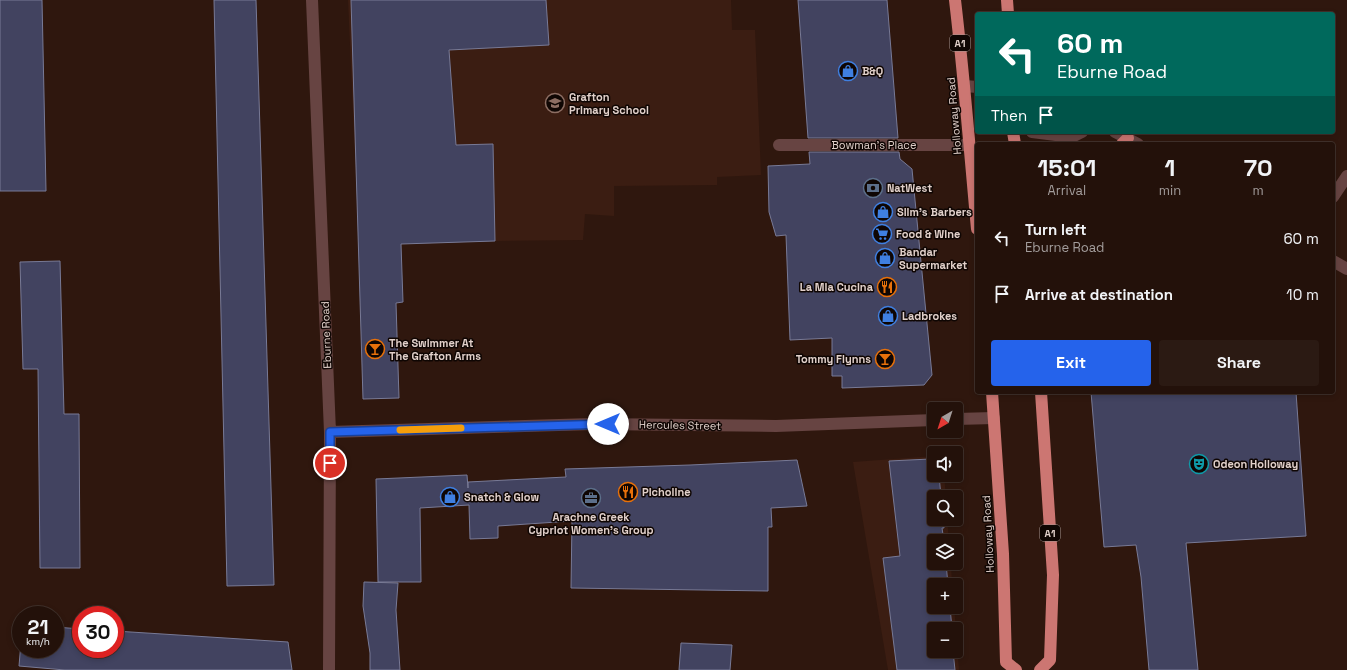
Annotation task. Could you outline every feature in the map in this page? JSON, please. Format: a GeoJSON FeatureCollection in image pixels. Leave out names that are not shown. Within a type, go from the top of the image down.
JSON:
{"type":"FeatureCollection","features":[{"type":"Feature","properties":{"kind":"highway","name":"Holloway Road"},"geometry":{"type":"LineString","coordinates":[[955,0],[971,86],[972,127],[969,145],[975,209]]}},
{"type":"Feature","properties":{"kind":"highway"},"geometry":{"type":"LineString","coordinates":[[1007,0],[1008,12]]}},
{"type":"Feature","properties":{"kind":"highway","name":"Holloway Road"},"geometry":{"type":"LineString","coordinates":[[992,394],[1003,554],[1006,662],[1016,670]]}},
{"type":"Feature","properties":{"kind":"highway","name":"A1"},"geometry":{"type":"LineString","coordinates":[[1040,670],[1050,660],[1053,576],[1041,394]]}},
{"type":"Feature","properties":{"kind":"street","name":"Eburne Road"},"geometry":{"type":"LineString","coordinates":[[312,0],[330,432],[329,670]]}},
{"type":"Feature","properties":{"kind":"street"},"geometry":{"type":"LineString","coordinates":[[1048,134],[1072,137],[1078,134]]}},
{"type":"Feature","properties":{"kind":"street"},"geometry":{"type":"LineString","coordinates":[[1118,134],[1129,142]]}},
{"type":"Feature","properties":{"kind":"street","name":"Bowman's Place"},"geometry":{"type":"LineString","coordinates":[[779,145],[969,145]]}},
{"type":"Feature","properties":{"kind":"street"},"geometry":{"type":"LineString","coordinates":[[1335,194],[1347,176]]}},
{"type":"Feature","properties":{"kind":"street"},"geometry":{"type":"LineString","coordinates":[[1335,262],[1347,269]]}},
{"type":"Feature","properties":{"kind":"street"},"geometry":{"type":"LineString","coordinates":[[963,419],[994,418]]}},
{"type":"Feature","properties":{"kind":"street","name":"Hercules Street"},"geometry":{"type":"LineString","coordinates":[[330,432],[593,424],[776,426],[927,420]]}},
{"type":"Feature","properties":{"kind":"shaded area","name":"Grafton Primary School"},"geometry":{"type":"Polygon","coordinates":[[[348,0],[731,0],[732,30],[755,30],[761,175],[717,177],[717,185],[614,186],[614,216],[585,214],[583,240],[495,241],[359,246],[348,0]]]}},
{"type":"Feature","properties":{"kind":"shaded area"},"geometry":{"type":"Polygon","coordinates":[[[927,457],[927,482],[945,482],[945,490],[927,490],[927,526],[948,526],[948,534],[927,534],[927,570],[951,570],[952,578],[927,578],[927,614],[955,614],[955,622],[927,622],[927,658],[958,658],[959,670],[888,670],[853,462],[927,457]]]}},
{"type":"Feature","properties":{"kind":"building"},"geometry":{"type":"Polygon","coordinates":[[[0,0],[42,0],[46,191],[0,191],[0,0]]]}},
{"type":"Feature","properties":{"kind":"building"},"geometry":{"type":"Polygon","coordinates":[[[214,0],[256,0],[274,585],[227,586],[214,0]]]}},
{"type":"Feature","properties":{"kind":"building"},"geometry":{"type":"Polygon","coordinates":[[[351,0],[546,0],[549,45],[449,50],[456,145],[493,144],[495,241],[401,244],[403,302],[396,303],[399,398],[363,399],[351,0]]]}},
{"type":"Feature","properties":{"kind":"building","name":"B&Q"},"geometry":{"type":"Polygon","coordinates":[[[798,0],[887,0],[898,138],[808,138],[798,0]]]}},
{"type":"Feature","properties":{"kind":"building"},"geometry":{"type":"Polygon","coordinates":[[[809,152],[899,152],[900,159],[912,169],[932,375],[924,385],[842,388],[842,376],[832,376],[832,338],[790,340],[786,235],[776,236],[769,212],[768,166],[810,164],[809,152]]]}},
{"type":"Feature","properties":{"kind":"building"},"geometry":{"type":"Polygon","coordinates":[[[60,261],[64,414],[79,414],[80,568],[40,568],[38,369],[23,369],[20,262],[60,261]]]}},
{"type":"Feature","properties":{"kind":"building","name":"Odeon Holloway"},"geometry":{"type":"Polygon","coordinates":[[[1091,394],[1296,394],[1306,536],[1186,543],[1198,670],[1149,670],[1141,577],[1136,545],[1104,547],[1091,394]]]}},
{"type":"Feature","properties":{"kind":"building"},"geometry":{"type":"Polygon","coordinates":[[[927,459],[927,482],[940,482],[940,490],[927,490],[927,526],[944,526],[944,528],[942,528],[943,534],[927,534],[927,570],[947,570],[947,578],[927,578],[927,614],[951,614],[951,622],[927,622],[927,658],[954,658],[955,670],[897,670],[883,558],[900,556],[889,461],[927,459]]]}},
{"type":"Feature","properties":{"kind":"building"},"geometry":{"type":"Polygon","coordinates":[[[797,460],[807,506],[771,508],[772,527],[768,527],[768,591],[571,588],[572,521],[498,526],[498,538],[470,539],[469,505],[420,508],[421,582],[378,582],[376,479],[467,475],[468,488],[468,482],[566,477],[565,469],[797,460]]]}},
{"type":"Feature","properties":{"kind":"building"},"geometry":{"type":"Polygon","coordinates":[[[364,582],[398,583],[396,610],[400,670],[370,670],[370,653],[363,606],[364,582]]]}},
{"type":"Feature","properties":{"kind":"building"},"geometry":{"type":"Polygon","coordinates":[[[64,628],[72,628],[72,658],[124,658],[124,632],[288,642],[292,670],[65,670],[19,666],[20,658],[64,658],[64,628]]]}},
{"type":"Feature","properties":{"kind":"building"},"geometry":{"type":"Polygon","coordinates":[[[681,643],[732,645],[730,670],[679,670],[681,643]]]}},
{"type":"Feature","properties":{"kind":"slow traffic"},"geometry":{"type":"LineString","coordinates":[[400,430],[461,428]]}},
{"type":"Feature","properties":{"kind":"place","name":"B&Q"},"geometry":{"type":"Point","coordinates":[848,71]}},
{"type":"Feature","properties":{"kind":"place","name":"Grafton Primary School"},"geometry":{"type":"Point","coordinates":[555,103]}},
{"type":"Feature","properties":{"kind":"place","name":"NatWest"},"geometry":{"type":"Point","coordinates":[873,188]}},
{"type":"Feature","properties":{"kind":"place","name":"Slim's Barbers"},"geometry":{"type":"Point","coordinates":[883,212]}},
{"type":"Feature","properties":{"kind":"place","name":"Food & Wine"},"geometry":{"type":"Point","coordinates":[882,234]}},
{"type":"Feature","properties":{"kind":"place","name":"Bandar Supermarket"},"geometry":{"type":"Point","coordinates":[885,258]}},
{"type":"Feature","properties":{"kind":"place","name":"La Mia Cucina"},"geometry":{"type":"Point","coordinates":[887,287]}},
{"type":"Feature","properties":{"kind":"place","name":"Ladbrokes"},"geometry":{"type":"Point","coordinates":[888,316]}},
{"type":"Feature","properties":{"kind":"place","name":"The Swimmer At The Grafton Arms"},"geometry":{"type":"Point","coordinates":[375,349]}},
{"type":"Feature","properties":{"kind":"place","name":"Tommy Flynns"},"geometry":{"type":"Point","coordinates":[885,359]}},
{"type":"Feature","properties":{"kind":"place","name":"Odeon Holloway"},"geometry":{"type":"Point","coordinates":[1199,464]}},
{"type":"Feature","properties":{"kind":"place","name":"Picholine"},"geometry":{"type":"Point","coordinates":[628,492]}},
{"type":"Feature","properties":{"kind":"place","name":"Snatch & Glow"},"geometry":{"type":"Point","coordinates":[450,497]}},
{"type":"Feature","properties":{"kind":"place","name":"Arachne Greek Cypriot Women's Group"},"geometry":{"type":"Point","coordinates":[591,498]}},
{"type":"Feature","properties":{"kind":"route"},"geometry":{"type":"LineString","coordinates":[[330,463],[330,432],[608,424]]}}]}
